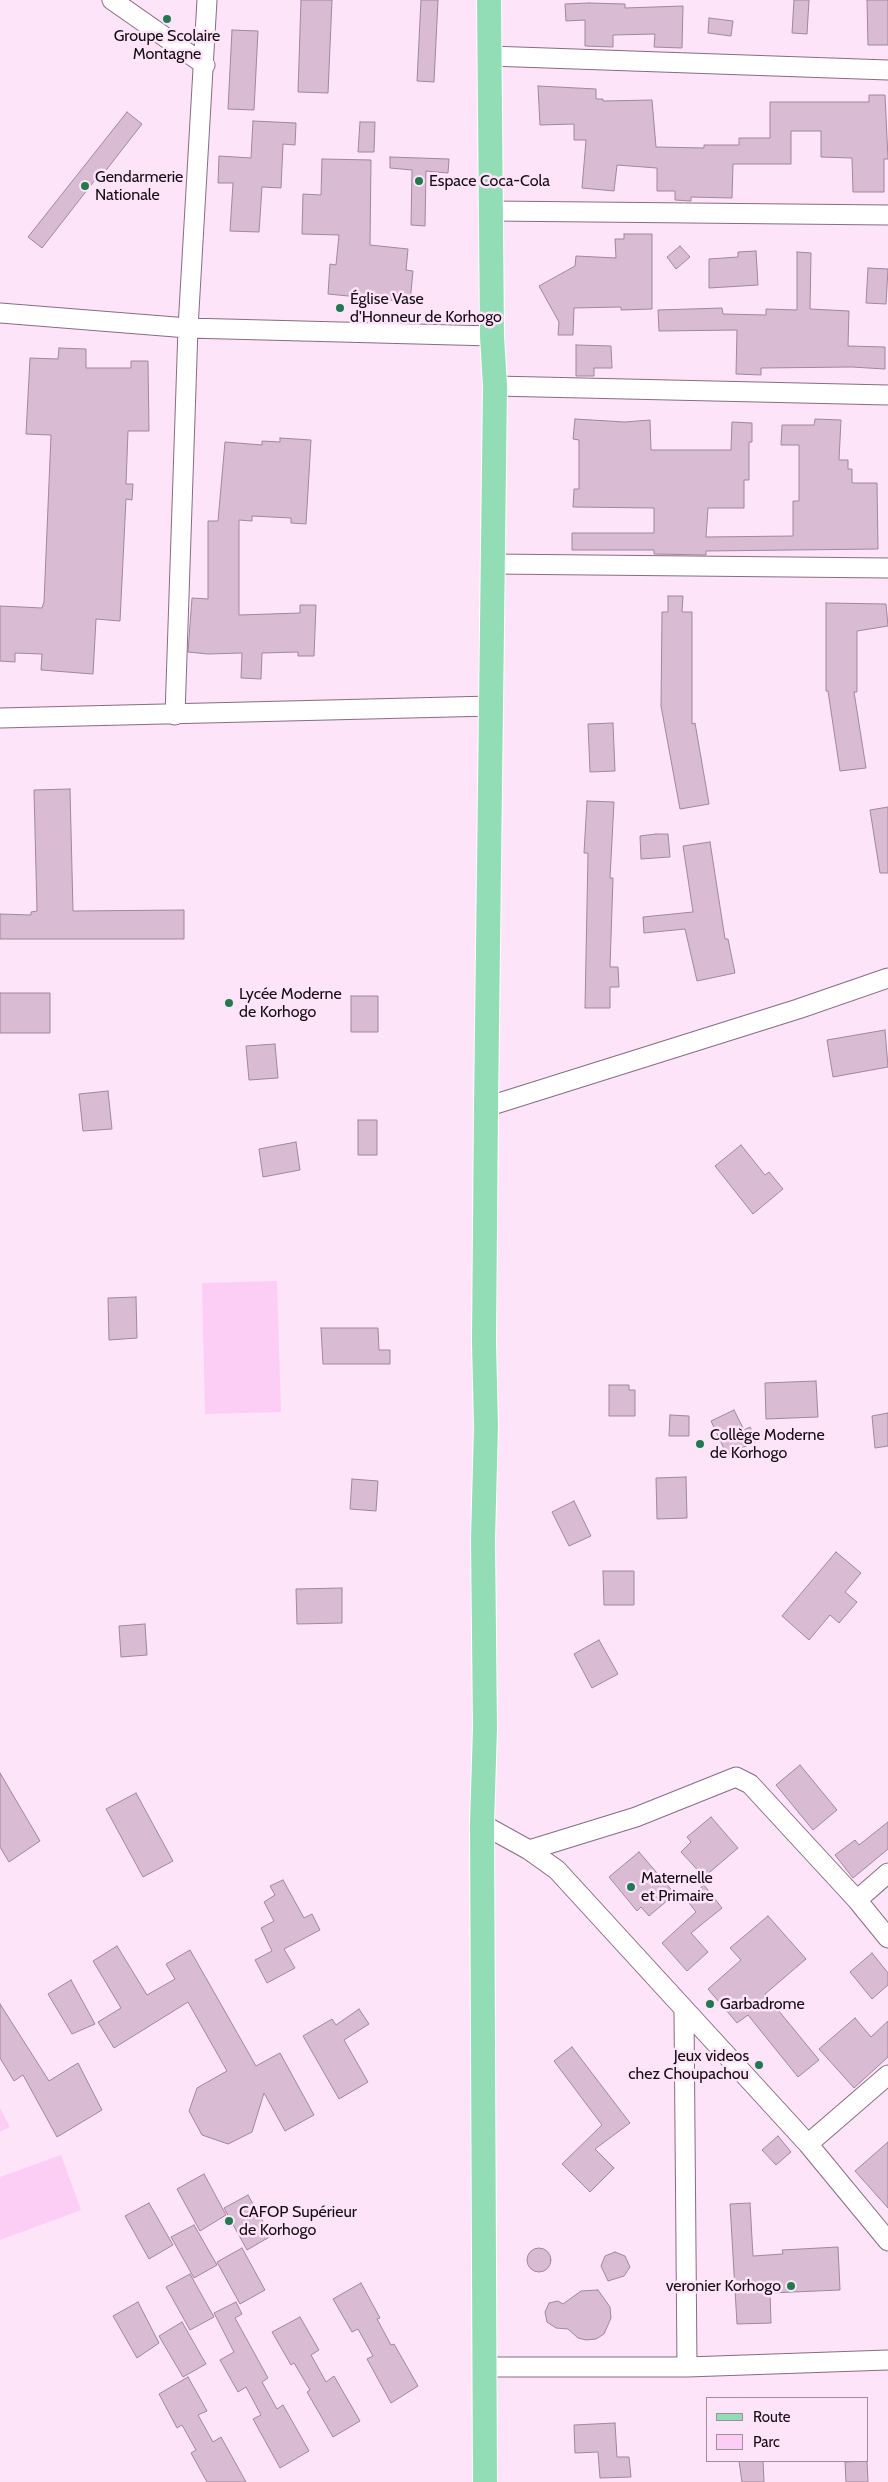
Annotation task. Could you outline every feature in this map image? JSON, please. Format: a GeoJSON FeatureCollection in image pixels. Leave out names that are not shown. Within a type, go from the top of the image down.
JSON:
{"type":"FeatureCollection","features":[{"type":"Feature","properties":{"kind":"main road"},"geometry":{"type":"LineString","coordinates":[[485,2482],[482,1824],[485,1728],[484,1540],[486,1426],[484,1342],[495,386],[492,336],[489,0]]}},
{"type":"Feature","properties":{"kind":"street"},"geometry":{"type":"LineString","coordinates":[[112,0],[204,65]]}},
{"type":"Feature","properties":{"kind":"street"},"geometry":{"type":"LineString","coordinates":[[175,715],[188,328],[207,0]]}},
{"type":"Feature","properties":{"kind":"street"},"geometry":{"type":"LineString","coordinates":[[490,56],[888,70]]}},
{"type":"Feature","properties":{"kind":"street"},"geometry":{"type":"LineString","coordinates":[[492,211],[888,215]]}},
{"type":"Feature","properties":{"kind":"street"},"geometry":{"type":"LineString","coordinates":[[0,313],[188,328],[492,336]]}},
{"type":"Feature","properties":{"kind":"street"},"geometry":{"type":"LineString","coordinates":[[495,386],[888,395]]}},
{"type":"Feature","properties":{"kind":"street"},"geometry":{"type":"LineString","coordinates":[[493,564],[888,568]]}},
{"type":"Feature","properties":{"kind":"street"},"geometry":{"type":"LineString","coordinates":[[0,718],[492,706]]}},
{"type":"Feature","properties":{"kind":"street"},"geometry":{"type":"LineString","coordinates":[[486,1107],[798,1009],[888,978]]}},
{"type":"Feature","properties":{"kind":"street"},"geometry":{"type":"LineString","coordinates":[[529,1850],[636,1817],[736,1777],[750,1784],[856,1900],[888,1938]]}},
{"type":"Feature","properties":{"kind":"street"},"geometry":{"type":"LineString","coordinates":[[482,1824],[529,1850],[557,1870],[684,2012],[808,2144],[888,2241]]}},
{"type":"Feature","properties":{"kind":"street"},"geometry":{"type":"LineString","coordinates":[[856,1900],[888,1873]]}},
{"type":"Feature","properties":{"kind":"street"},"geometry":{"type":"LineString","coordinates":[[684,2012],[687,2367]]}},
{"type":"Feature","properties":{"kind":"street"},"geometry":{"type":"LineString","coordinates":[[808,2144],[888,2075]]}},
{"type":"Feature","properties":{"kind":"street"},"geometry":{"type":"LineString","coordinates":[[484,2367],[687,2367],[888,2360]]}},
{"type":"Feature","properties":{"kind":"green space"},"geometry":{"type":"Polygon","coordinates":[[[277,1281],[281,1412],[205,1414],[202,1283],[277,1281]]]}},
{"type":"Feature","properties":{"kind":"green space"},"geometry":{"type":"Polygon","coordinates":[[[0,2108],[10,2127],[0,2132],[0,2108]]]}},
{"type":"Feature","properties":{"kind":"green space"},"geometry":{"type":"Polygon","coordinates":[[[61,2155],[81,2210],[0,2240],[0,2177],[61,2155]]]}},
{"type":"Feature","properties":{"kind":"building"},"geometry":{"type":"Polygon","coordinates":[[[301,0],[332,0],[328,93],[298,92],[301,0]]]}},
{"type":"Feature","properties":{"kind":"building"},"geometry":{"type":"Polygon","coordinates":[[[421,0],[438,0],[434,82],[417,81],[421,0]]]}},
{"type":"Feature","properties":{"kind":"building"},"geometry":{"type":"Polygon","coordinates":[[[794,0],[809,0],[807,34],[792,33],[794,0]]]}},
{"type":"Feature","properties":{"kind":"building"},"geometry":{"type":"Polygon","coordinates":[[[867,0],[888,0],[888,45],[868,45],[867,0]]]}},
{"type":"Feature","properties":{"kind":"building"},"geometry":{"type":"Polygon","coordinates":[[[565,4],[625,4],[625,8],[683,6],[682,48],[654,47],[655,34],[613,35],[613,47],[585,46],[585,20],[566,21],[565,4]]]}},
{"type":"Feature","properties":{"kind":"building"},"geometry":{"type":"Polygon","coordinates":[[[709,18],[733,21],[731,36],[708,33],[709,18]]]}},
{"type":"Feature","properties":{"kind":"building"},"geometry":{"type":"Polygon","coordinates":[[[232,30],[258,31],[254,110],[228,109],[232,30]]]}},
{"type":"Feature","properties":{"kind":"building"},"geometry":{"type":"Polygon","coordinates":[[[538,86],[596,89],[596,99],[603,99],[603,101],[652,100],[656,147],[704,148],[704,145],[739,145],[739,138],[770,138],[770,102],[869,102],[869,95],[885,95],[888,159],[884,159],[884,192],[853,192],[852,158],[821,157],[821,131],[791,131],[791,164],[733,164],[732,198],[691,197],[691,201],[675,200],[675,191],[657,191],[657,168],[617,165],[614,191],[582,188],[586,140],[574,140],[574,124],[540,125],[538,86]]]}},
{"type":"Feature","properties":{"kind":"building"},"geometry":{"type":"Polygon","coordinates":[[[127,112],[142,124],[100,178],[98,176],[42,248],[28,237],[127,112]]]}},
{"type":"Feature","properties":{"kind":"building"},"geometry":{"type":"Polygon","coordinates":[[[253,121],[296,123],[295,145],[283,144],[281,188],[262,187],[259,232],[230,231],[233,183],[218,183],[219,156],[251,158],[253,121]]]}},
{"type":"Feature","properties":{"kind":"building"},"geometry":{"type":"Polygon","coordinates":[[[360,122],[375,122],[374,152],[358,152],[360,122]]]}},
{"type":"Feature","properties":{"kind":"building"},"geometry":{"type":"Polygon","coordinates":[[[390,157],[449,159],[448,173],[426,171],[425,226],[411,225],[412,170],[390,168],[390,157]]]}},
{"type":"Feature","properties":{"kind":"building"},"geometry":{"type":"Polygon","coordinates":[[[322,159],[371,160],[370,245],[408,249],[406,270],[413,271],[410,302],[328,294],[330,264],[336,265],[339,235],[302,234],[303,194],[321,195],[322,159]]]}},
{"type":"Feature","properties":{"kind":"building"},"geometry":{"type":"Polygon","coordinates":[[[624,234],[652,234],[652,309],[621,310],[621,307],[574,308],[573,335],[558,335],[559,322],[539,286],[575,266],[576,256],[616,258],[615,239],[624,239],[624,234]]]}},
{"type":"Feature","properties":{"kind":"building"},"geometry":{"type":"Polygon","coordinates":[[[680,246],[690,257],[676,269],[667,257],[680,246]]]}},
{"type":"Feature","properties":{"kind":"building"},"geometry":{"type":"Polygon","coordinates":[[[756,251],[758,285],[709,288],[709,259],[738,257],[738,252],[756,251]]]}},
{"type":"Feature","properties":{"kind":"building"},"geometry":{"type":"Polygon","coordinates":[[[797,252],[811,253],[810,309],[849,311],[848,346],[885,347],[885,369],[852,367],[761,368],[761,375],[736,374],[737,330],[659,331],[658,310],[722,308],[723,314],[766,315],[766,309],[797,310],[797,252]]]}},
{"type":"Feature","properties":{"kind":"building"},"geometry":{"type":"Polygon","coordinates":[[[868,268],[888,269],[886,304],[866,303],[868,268]]]}},
{"type":"Feature","properties":{"kind":"building"},"geometry":{"type":"Polygon","coordinates":[[[576,345],[611,346],[612,368],[594,368],[594,376],[576,376],[576,345]]]}},
{"type":"Feature","properties":{"kind":"building"},"geometry":{"type":"Polygon","coordinates":[[[59,348],[86,349],[86,368],[131,368],[131,361],[148,361],[149,431],[128,431],[126,484],[133,484],[132,500],[126,499],[120,621],[96,619],[93,674],[41,670],[42,654],[15,653],[15,662],[0,661],[0,606],[42,608],[44,602],[51,435],[26,434],[30,358],[58,359],[59,348]]]}},
{"type":"Feature","properties":{"kind":"building"},"geometry":{"type":"Polygon","coordinates":[[[575,419],[625,422],[650,420],[651,450],[731,450],[732,422],[752,423],[752,442],[749,442],[749,480],[744,480],[744,508],[708,508],[706,537],[793,536],[793,501],[799,501],[799,445],[781,445],[782,425],[814,425],[815,419],[841,420],[839,460],[848,460],[848,469],[852,469],[852,483],[877,483],[878,549],[706,551],[706,555],[654,554],[654,550],[572,550],[572,533],[654,533],[654,508],[573,507],[574,489],[579,489],[579,440],[573,439],[575,419]]]}},
{"type":"Feature","properties":{"kind":"building"},"geometry":{"type":"Polygon","coordinates":[[[280,438],[311,440],[306,524],[291,523],[291,518],[252,516],[252,521],[239,520],[239,615],[300,613],[300,605],[316,605],[314,656],[298,656],[298,652],[262,653],[261,679],[241,678],[242,653],[208,654],[188,652],[192,598],[208,599],[208,521],[218,521],[225,442],[262,445],[262,441],[280,442],[280,438]]]}},
{"type":"Feature","properties":{"kind":"building"},"geometry":{"type":"Polygon","coordinates":[[[668,596],[683,596],[682,612],[692,612],[692,724],[695,723],[709,804],[680,809],[661,706],[662,612],[668,612],[668,596]]]}},
{"type":"Feature","properties":{"kind":"building"},"geometry":{"type":"Polygon","coordinates":[[[826,603],[886,604],[888,626],[857,631],[857,692],[854,692],[866,768],[840,771],[828,691],[826,691],[826,603]]]}},
{"type":"Feature","properties":{"kind":"building"},"geometry":{"type":"Polygon","coordinates":[[[613,723],[615,771],[590,772],[588,724],[613,723]]]}},
{"type":"Feature","properties":{"kind":"building"},"geometry":{"type":"Polygon","coordinates":[[[70,789],[73,911],[184,910],[184,939],[0,939],[0,914],[31,915],[31,912],[37,911],[34,790],[70,789]]]}},
{"type":"Feature","properties":{"kind":"building"},"geometry":{"type":"Polygon","coordinates":[[[587,801],[614,802],[610,878],[613,878],[610,967],[618,967],[619,987],[610,987],[610,1008],[585,1008],[588,853],[584,853],[587,801]]]}},
{"type":"Feature","properties":{"kind":"building"},"geometry":{"type":"Polygon","coordinates":[[[888,807],[888,873],[880,873],[870,810],[888,807]]]}},
{"type":"Feature","properties":{"kind":"building"},"geometry":{"type":"Polygon","coordinates":[[[668,834],[670,857],[641,859],[640,836],[668,834]]]}},
{"type":"Feature","properties":{"kind":"building"},"geometry":{"type":"Polygon","coordinates":[[[710,842],[725,939],[728,939],[735,973],[697,981],[685,929],[644,933],[643,917],[693,912],[683,846],[710,842]]]}},
{"type":"Feature","properties":{"kind":"building"},"geometry":{"type":"Polygon","coordinates":[[[0,993],[50,993],[50,1033],[0,1033],[0,993]]]}},
{"type":"Feature","properties":{"kind":"building"},"geometry":{"type":"Polygon","coordinates":[[[351,996],[378,996],[378,1032],[351,1032],[351,996]]]}},
{"type":"Feature","properties":{"kind":"building"},"geometry":{"type":"Polygon","coordinates":[[[885,1030],[888,1067],[833,1077],[827,1040],[885,1030]]]}},
{"type":"Feature","properties":{"kind":"building"},"geometry":{"type":"Polygon","coordinates":[[[275,1044],[278,1078],[249,1080],[246,1046],[275,1044]]]}},
{"type":"Feature","properties":{"kind":"building"},"geometry":{"type":"Polygon","coordinates":[[[108,1091],[112,1129],[83,1131],[79,1094],[108,1091]]]}},
{"type":"Feature","properties":{"kind":"building"},"geometry":{"type":"Polygon","coordinates":[[[358,1120],[377,1120],[377,1155],[358,1155],[358,1120]]]}},
{"type":"Feature","properties":{"kind":"building"},"geometry":{"type":"Polygon","coordinates":[[[296,1142],[300,1170],[263,1177],[259,1149],[296,1142]]]}},
{"type":"Feature","properties":{"kind":"building"},"geometry":{"type":"Polygon","coordinates":[[[741,1145],[765,1175],[769,1172],[783,1189],[753,1214],[715,1166],[741,1145]]]}},
{"type":"Feature","properties":{"kind":"building"},"geometry":{"type":"Polygon","coordinates":[[[136,1297],[137,1338],[109,1340],[108,1298],[136,1297]]]}},
{"type":"Feature","properties":{"kind":"building"},"geometry":{"type":"Polygon","coordinates":[[[321,1328],[378,1328],[379,1350],[390,1350],[390,1364],[323,1364],[321,1328]]]}},
{"type":"Feature","properties":{"kind":"building"},"geometry":{"type":"Polygon","coordinates":[[[816,1381],[818,1417],[766,1419],[765,1383],[816,1381]]]}},
{"type":"Feature","properties":{"kind":"building"},"geometry":{"type":"Polygon","coordinates":[[[609,1385],[629,1385],[629,1390],[635,1390],[635,1416],[609,1416],[609,1385]]]}},
{"type":"Feature","properties":{"kind":"building"},"geometry":{"type":"Polygon","coordinates":[[[734,1410],[744,1430],[750,1427],[757,1441],[727,1455],[711,1421],[734,1410]]]}},
{"type":"Feature","properties":{"kind":"building"},"geometry":{"type":"Polygon","coordinates":[[[888,1413],[888,1446],[875,1448],[872,1416],[888,1413]]]}},
{"type":"Feature","properties":{"kind":"building"},"geometry":{"type":"Polygon","coordinates":[[[670,1415],[689,1416],[689,1436],[669,1436],[670,1415]]]}},
{"type":"Feature","properties":{"kind":"building"},"geometry":{"type":"Polygon","coordinates":[[[686,1477],[687,1518],[657,1519],[656,1478],[686,1477]]]}},
{"type":"Feature","properties":{"kind":"building"},"geometry":{"type":"Polygon","coordinates":[[[352,1479],[378,1481],[376,1511],[350,1509],[352,1479]]]}},
{"type":"Feature","properties":{"kind":"building"},"geometry":{"type":"Polygon","coordinates":[[[574,1501],[591,1536],[569,1546],[552,1512],[574,1501]]]}},
{"type":"Feature","properties":{"kind":"building"},"geometry":{"type":"Polygon","coordinates":[[[836,1552],[861,1573],[845,1592],[857,1602],[839,1623],[830,1615],[809,1640],[782,1616],[836,1552]]]}},
{"type":"Feature","properties":{"kind":"building"},"geometry":{"type":"Polygon","coordinates":[[[603,1571],[634,1571],[634,1605],[604,1605],[603,1571]]]}},
{"type":"Feature","properties":{"kind":"building"},"geometry":{"type":"Polygon","coordinates":[[[342,1588],[342,1623],[297,1624],[296,1589],[342,1588]]]}},
{"type":"Feature","properties":{"kind":"building"},"geometry":{"type":"Polygon","coordinates":[[[145,1624],[147,1655],[121,1657],[119,1626],[145,1624]]]}},
{"type":"Feature","properties":{"kind":"building"},"geometry":{"type":"Polygon","coordinates":[[[599,1640],[618,1674],[592,1688],[574,1654],[599,1640]]]}},
{"type":"Feature","properties":{"kind":"building"},"geometry":{"type":"Polygon","coordinates":[[[800,1765],[837,1810],[813,1830],[776,1785],[800,1765]]]}},
{"type":"Feature","properties":{"kind":"building"},"geometry":{"type":"Polygon","coordinates":[[[0,1773],[40,1841],[9,1862],[0,1847],[0,1773]]]}},
{"type":"Feature","properties":{"kind":"building"},"geometry":{"type":"Polygon","coordinates":[[[136,1793],[173,1861],[143,1877],[106,1809],[136,1793]]]}},
{"type":"Feature","properties":{"kind":"building"},"geometry":{"type":"Polygon","coordinates":[[[711,1817],[738,1848],[704,1877],[681,1852],[691,1842],[687,1837],[711,1817]]]}},
{"type":"Feature","properties":{"kind":"building"},"geometry":{"type":"Polygon","coordinates":[[[888,1822],[888,1849],[853,1878],[835,1855],[855,1840],[859,1845],[888,1822]]]}},
{"type":"Feature","properties":{"kind":"building"},"geometry":{"type":"Polygon","coordinates":[[[639,1852],[675,1894],[649,1916],[641,1907],[637,1911],[609,1877],[639,1852]]]}},
{"type":"Feature","properties":{"kind":"building"},"geometry":{"type":"Polygon","coordinates":[[[283,1880],[304,1918],[312,1914],[320,1930],[284,1949],[295,1968],[267,1983],[255,1960],[272,1951],[261,1928],[274,1921],[264,1902],[275,1895],[270,1886],[283,1880]]]}},
{"type":"Feature","properties":{"kind":"building"},"geometry":{"type":"Polygon","coordinates":[[[704,1885],[722,1908],[691,1933],[708,1952],[687,1971],[662,1943],[696,1912],[686,1899],[704,1885]]]}},
{"type":"Feature","properties":{"kind":"building"},"geometry":{"type":"Polygon","coordinates":[[[768,1916],[806,1959],[765,1994],[819,2060],[798,2077],[748,2015],[737,2023],[708,1989],[741,1960],[730,1948],[768,1916]]]}},
{"type":"Feature","properties":{"kind":"building"},"geometry":{"type":"Polygon","coordinates":[[[117,1946],[147,1995],[175,1979],[166,1964],[190,1950],[256,2066],[280,2053],[314,2115],[285,2131],[264,2093],[252,2132],[228,2144],[202,2135],[189,2111],[197,2088],[227,2071],[188,2002],[114,2048],[98,2022],[121,2008],[93,1961],[117,1946]]]}},
{"type":"Feature","properties":{"kind":"building"},"geometry":{"type":"Polygon","coordinates":[[[872,1953],[888,1973],[888,1985],[872,1999],[850,1972],[872,1953]]]}},
{"type":"Feature","properties":{"kind":"building"},"geometry":{"type":"Polygon","coordinates":[[[71,1980],[95,2024],[72,2034],[48,1994],[71,1980]]]}},
{"type":"Feature","properties":{"kind":"building"},"geometry":{"type":"Polygon","coordinates":[[[0,2004],[49,2081],[78,2063],[102,2110],[57,2137],[23,2075],[14,2081],[0,2058],[0,2004]]]}},
{"type":"Feature","properties":{"kind":"building"},"geometry":{"type":"Polygon","coordinates":[[[359,2009],[369,2024],[344,2040],[368,2082],[339,2099],[303,2036],[332,2019],[336,2025],[359,2009]]]}},
{"type":"Feature","properties":{"kind":"building"},"geometry":{"type":"Polygon","coordinates":[[[855,2018],[871,2037],[888,2021],[888,2057],[854,2088],[819,2049],[855,2018]]]}},
{"type":"Feature","properties":{"kind":"building"},"geometry":{"type":"Polygon","coordinates":[[[572,2047],[630,2123],[595,2149],[614,2168],[590,2192],[562,2164],[602,2125],[554,2061],[572,2047]]]}},
{"type":"Feature","properties":{"kind":"building"},"geometry":{"type":"Polygon","coordinates":[[[778,2136],[791,2152],[776,2165],[762,2150],[778,2136]]]}},
{"type":"Feature","properties":{"kind":"building"},"geometry":{"type":"Polygon","coordinates":[[[888,2142],[888,2208],[855,2171],[888,2142]]]}},
{"type":"Feature","properties":{"kind":"building"},"geometry":{"type":"Polygon","coordinates":[[[204,2174],[226,2215],[200,2231],[177,2189],[204,2174]]]}},
{"type":"Feature","properties":{"kind":"building"},"geometry":{"type":"Polygon","coordinates":[[[248,2195],[271,2236],[247,2250],[224,2208],[248,2195]]]}},
{"type":"Feature","properties":{"kind":"building"},"geometry":{"type":"Polygon","coordinates":[[[149,2203],[173,2245],[149,2259],[125,2216],[149,2203]]]}},
{"type":"Feature","properties":{"kind":"building"},"geometry":{"type":"Polygon","coordinates":[[[750,2203],[753,2256],[783,2254],[782,2250],[838,2247],[840,2290],[770,2293],[771,2323],[737,2324],[730,2204],[750,2203]]]}},
{"type":"Feature","properties":{"kind":"building"},"geometry":{"type":"Polygon","coordinates":[[[194,2225],[217,2265],[194,2278],[171,2237],[194,2225]]]}},
{"type":"Feature","properties":{"kind":"building"},"geometry":{"type":"Polygon","coordinates":[[[242,2248],[265,2290],[240,2304],[217,2262],[242,2248]]]}},
{"type":"Feature","properties":{"kind":"building"},"geometry":{"type":"Polygon","coordinates":[[[539,2248],[547,2252],[551,2260],[547,2268],[539,2272],[531,2268],[527,2260],[531,2252],[539,2248]]]}},
{"type":"Feature","properties":{"kind":"building"},"geometry":{"type":"Polygon","coordinates":[[[615,2252],[625,2256],[630,2267],[624,2276],[608,2281],[601,2266],[605,2256],[615,2252]]]}},
{"type":"Feature","properties":{"kind":"building"},"geometry":{"type":"Polygon","coordinates":[[[190,2274],[214,2317],[190,2330],[166,2287],[190,2274]]]}},
{"type":"Feature","properties":{"kind":"building"},"geometry":{"type":"Polygon","coordinates":[[[361,2283],[380,2318],[377,2319],[391,2345],[394,2344],[418,2386],[391,2403],[367,2359],[373,2356],[358,2329],[352,2332],[333,2299],[361,2283]]]}},
{"type":"Feature","properties":{"kind":"building"},"geometry":{"type":"Polygon","coordinates":[[[598,2290],[610,2307],[611,2318],[604,2334],[596,2339],[586,2340],[578,2338],[568,2329],[556,2328],[547,2322],[545,2312],[549,2303],[558,2301],[563,2304],[581,2291],[598,2290]]]}},
{"type":"Feature","properties":{"kind":"building"},"geometry":{"type":"Polygon","coordinates":[[[138,2302],[159,2343],[137,2358],[113,2316],[138,2302]]]}},
{"type":"Feature","properties":{"kind":"building"},"geometry":{"type":"Polygon","coordinates":[[[236,2302],[242,2314],[235,2318],[268,2378],[262,2382],[277,2409],[283,2405],[309,2451],[280,2468],[253,2419],[261,2415],[246,2387],[238,2392],[220,2360],[234,2352],[214,2313],[236,2302]]]}},
{"type":"Feature","properties":{"kind":"building"},"geometry":{"type":"Polygon","coordinates":[[[300,2317],[319,2350],[311,2355],[326,2382],[334,2376],[360,2421],[333,2437],[307,2392],[310,2390],[294,2363],[291,2365],[272,2332],[300,2317]]]}},
{"type":"Feature","properties":{"kind":"building"},"geometry":{"type":"Polygon","coordinates":[[[182,2322],[206,2364],[183,2377],[159,2336],[182,2322]]]}},
{"type":"Feature","properties":{"kind":"building"},"geometry":{"type":"Polygon","coordinates":[[[188,2377],[207,2411],[198,2415],[213,2442],[221,2437],[246,2482],[207,2482],[191,2453],[196,2450],[182,2425],[177,2428],[159,2394],[188,2377]]]}},
{"type":"Feature","properties":{"kind":"building"},"geometry":{"type":"Polygon","coordinates":[[[615,2423],[617,2457],[629,2457],[631,2477],[600,2478],[598,2452],[575,2453],[574,2425],[615,2423]]]}},
{"type":"Feature","properties":{"kind":"building"},"geometry":{"type":"Polygon","coordinates":[[[739,2462],[763,2462],[764,2482],[742,2482],[739,2462]]]}},
{"type":"Feature","properties":{"kind":"building"},"geometry":{"type":"Polygon","coordinates":[[[845,2462],[867,2462],[868,2482],[846,2482],[845,2462]]]}},
{"type":"Feature","properties":{"kind":"place","name":"Groupe Scolaire Montagne"},"geometry":{"type":"Point","coordinates":[167,19]}},
{"type":"Feature","properties":{"kind":"place","name":"Espace Coca-Cola"},"geometry":{"type":"Point","coordinates":[419,181]}},
{"type":"Feature","properties":{"kind":"place","name":"Gendarmerie Nationale"},"geometry":{"type":"Point","coordinates":[85,186]}},
{"type":"Feature","properties":{"kind":"place","name":"Église Vase d'Honneur de Korhogo"},"geometry":{"type":"Point","coordinates":[340,308]}},
{"type":"Feature","properties":{"kind":"place","name":"Lycée Moderne de Korhogo"},"geometry":{"type":"Point","coordinates":[229,1003]}},
{"type":"Feature","properties":{"kind":"place","name":"Collège Moderne de Korhogo"},"geometry":{"type":"Point","coordinates":[700,1444]}},
{"type":"Feature","properties":{"kind":"place","name":"Maternelle et Primaire"},"geometry":{"type":"Point","coordinates":[631,1887]}},
{"type":"Feature","properties":{"kind":"place","name":"Garbadrome"},"geometry":{"type":"Point","coordinates":[710,2004]}},
{"type":"Feature","properties":{"kind":"place","name":"Jeux videos chez Choupachou"},"geometry":{"type":"Point","coordinates":[759,2065]}},
{"type":"Feature","properties":{"kind":"place","name":"CAFOP Supérieur de Korhogo"},"geometry":{"type":"Point","coordinates":[229,2221]}},
{"type":"Feature","properties":{"kind":"place","name":"veronier Korhogo"},"geometry":{"type":"Point","coordinates":[791,2286]}}]}
